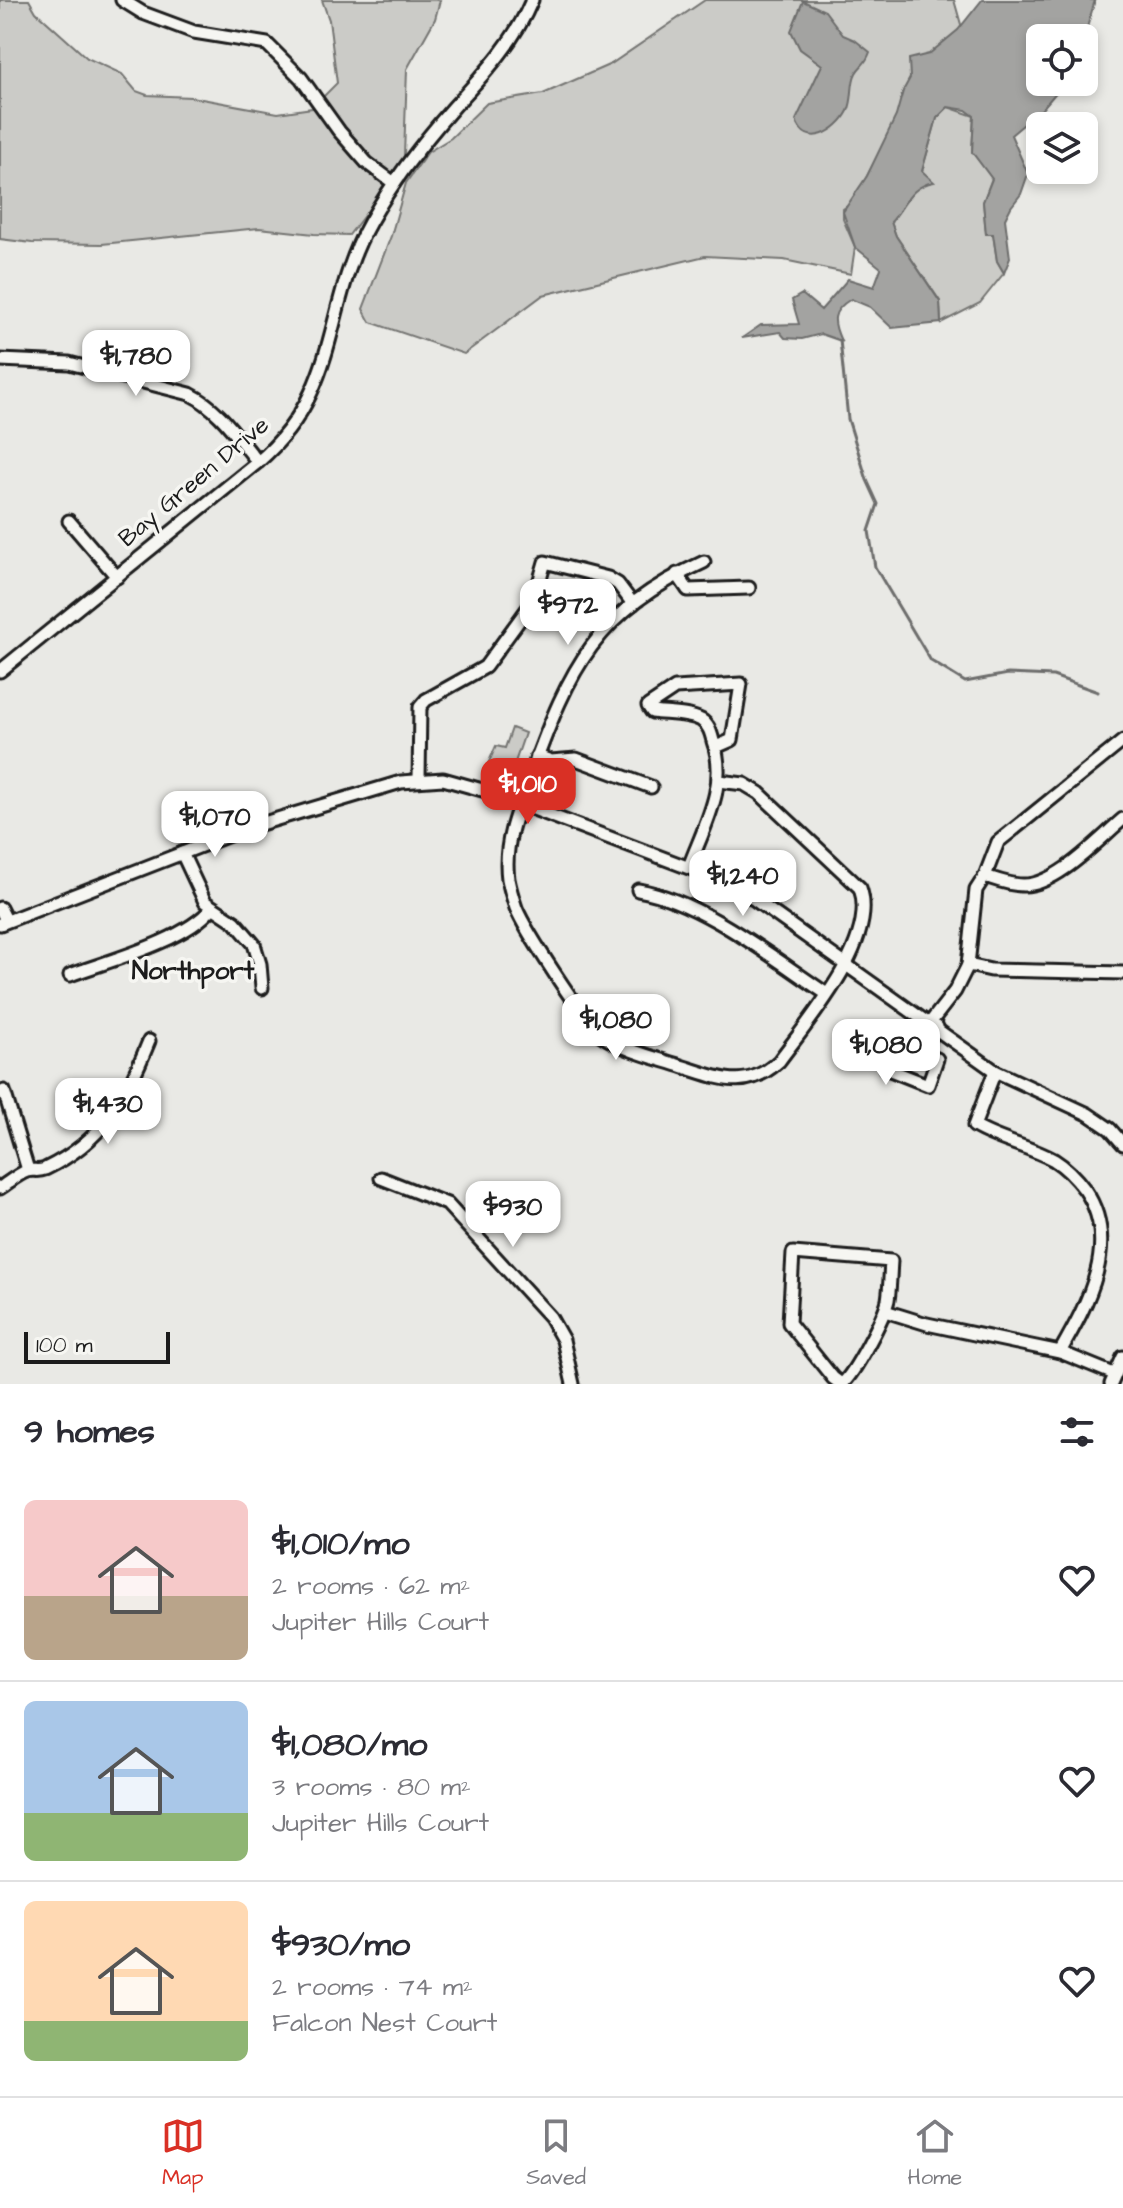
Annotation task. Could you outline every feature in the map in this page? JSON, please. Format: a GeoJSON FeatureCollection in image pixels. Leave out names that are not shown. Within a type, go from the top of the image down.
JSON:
{"type":"FeatureCollection","features":[{"type":"Feature","properties":{"kind":"street"},"geometry":{"type":"LineString","coordinates":[[122,0],[143,13],[194,32],[267,44],[301,78],[339,131],[367,163],[394,183]]}},
{"type":"Feature","properties":{"kind":"street","name":"Bay Green Drive"},"geometry":{"type":"LineString","coordinates":[[0,671],[258,462],[288,432],[307,405],[320,375],[352,263],[370,223],[394,183],[422,146],[504,52],[532,0]]}},
{"type":"Feature","properties":{"kind":"street"},"geometry":{"type":"LineString","coordinates":[[0,360],[69,363],[190,394],[207,403],[258,462]]}},
{"type":"Feature","properties":{"kind":"street"},"geometry":{"type":"LineString","coordinates":[[69,521],[117,577]]}},
{"type":"Feature","properties":{"kind":"street"},"geometry":{"type":"LineString","coordinates":[[419,779],[420,707],[426,700],[485,667],[534,600],[545,562],[608,578],[618,584],[633,604]]}},
{"type":"Feature","properties":{"kind":"street"},"geometry":{"type":"LineString","coordinates":[[704,562],[677,574],[633,604],[601,634],[575,669],[555,709],[511,828],[507,853],[508,881],[525,924],[584,1016],[600,1033],[638,1052],[714,1077],[742,1081],[756,1078],[779,1061],[847,964],[863,924],[863,896],[860,888],[759,793],[744,784],[719,781]]}},
{"type":"Feature","properties":{"kind":"street"},"geometry":{"type":"LineString","coordinates":[[677,574],[688,590],[749,588]]}},
{"type":"Feature","properties":{"kind":"street"},"geometry":{"type":"LineString","coordinates":[[689,867],[719,781],[716,747],[704,722],[697,718],[652,712],[648,706],[675,688],[741,684],[732,740],[716,747]]}},
{"type":"Feature","properties":{"kind":"street"},"geometry":{"type":"LineString","coordinates":[[921,1053],[968,965],[976,890],[998,842],[1123,741]]}},
{"type":"Feature","properties":{"kind":"street"},"geometry":{"type":"LineString","coordinates":[[537,756],[551,761],[576,759],[651,787]]}},
{"type":"Feature","properties":{"kind":"street"},"geometry":{"type":"LineString","coordinates":[[0,908],[3,922],[260,824],[383,786],[419,779],[443,779],[689,867],[744,891],[995,1071],[1088,1114],[1110,1129],[1123,1144]]}},
{"type":"Feature","properties":{"kind":"street"},"geometry":{"type":"LineString","coordinates":[[985,876],[1024,886],[1042,882],[1058,873],[1123,819]]}},
{"type":"Feature","properties":{"kind":"street"},"geometry":{"type":"LineString","coordinates":[[182,853],[200,896],[212,908],[235,922],[254,944],[262,988]]}},
{"type":"Feature","properties":{"kind":"street"},"geometry":{"type":"LineString","coordinates":[[638,890],[679,901],[747,940],[827,994]]}},
{"type":"Feature","properties":{"kind":"street"},"geometry":{"type":"LineString","coordinates":[[70,975],[179,934],[204,918],[212,908]]}},
{"type":"Feature","properties":{"kind":"street"},"geometry":{"type":"LineString","coordinates":[[968,965],[991,970],[1123,973]]}},
{"type":"Feature","properties":{"kind":"street"},"geometry":{"type":"LineString","coordinates":[[0,1188],[28,1170],[40,1171],[69,1156],[103,1127],[128,1092],[149,1041]]}},
{"type":"Feature","properties":{"kind":"street"},"geometry":{"type":"LineString","coordinates":[[899,1043],[921,1053],[937,1059],[928,1085],[885,1068],[899,1043]]}},
{"type":"Feature","properties":{"kind":"street"},"geometry":{"type":"LineString","coordinates":[[995,1071],[974,1126],[991,1137],[1052,1159],[1072,1173],[1096,1211],[1101,1227],[1102,1249],[1095,1279],[1060,1352]]}},
{"type":"Feature","properties":{"kind":"street"},"geometry":{"type":"LineString","coordinates":[[4,1091],[28,1170]]}},
{"type":"Feature","properties":{"kind":"street"},"geometry":{"type":"LineString","coordinates":[[381,1178],[447,1204],[550,1317],[563,1340],[573,1384]]}},
{"type":"Feature","properties":{"kind":"street"},"geometry":{"type":"LineString","coordinates":[[793,1253],[891,1261],[885,1311],[857,1364],[841,1384],[789,1323],[793,1253]]}},
{"type":"Feature","properties":{"kind":"street"},"geometry":{"type":"LineString","coordinates":[[885,1311],[927,1324],[1060,1352],[1112,1379],[1123,1357]]}},
{"type":"Feature","properties":{"kind":"shaded area"},"geometry":{"type":"Polygon","coordinates":[[[0,0],[29,0],[36,12],[87,58],[122,74],[136,91],[147,95],[191,97],[278,113],[312,108],[337,83],[329,20],[322,0],[440,0],[435,19],[407,69],[404,156],[386,187],[349,235],[259,228],[102,244],[32,243],[0,239],[0,0]]]}},
{"type":"Feature","properties":{"kind":"shaded area"},"geometry":{"type":"Polygon","coordinates":[[[705,0],[954,0],[964,35],[893,126],[854,201],[843,209],[843,219],[855,247],[851,274],[784,260],[705,256],[543,295],[464,354],[370,322],[363,309],[391,236],[406,183],[428,152],[451,138],[487,103],[543,94],[611,64],[705,0]]]}},
{"type":"Feature","properties":{"kind":"shaded area"},"geometry":{"type":"Polygon","coordinates":[[[982,0],[1095,0],[1088,24],[1026,24],[1026,96],[1053,96],[1038,112],[1026,112],[1026,122],[1011,135],[1026,169],[1026,180],[1005,219],[1010,258],[1004,273],[997,261],[993,234],[986,234],[983,202],[992,179],[972,152],[974,116],[966,110],[948,107],[937,118],[922,171],[934,182],[914,192],[891,222],[896,236],[940,302],[941,323],[892,328],[870,307],[851,299],[835,317],[841,341],[821,334],[802,339],[785,338],[780,332],[742,338],[761,325],[799,324],[792,300],[802,294],[821,310],[848,279],[874,287],[881,268],[855,247],[843,212],[867,176],[896,116],[910,78],[909,59],[929,54],[958,30],[982,0]]]}},
{"type":"Feature","properties":{"kind":"shaded area"},"geometry":{"type":"Polygon","coordinates":[[[803,1],[825,11],[843,35],[870,52],[854,77],[848,111],[830,131],[814,136],[801,129],[796,120],[822,65],[800,49],[791,31],[803,1]]]}},
{"type":"Feature","properties":{"kind":"shaded area"},"geometry":{"type":"Polygon","coordinates":[[[948,107],[974,116],[972,152],[992,178],[983,202],[986,234],[993,234],[997,261],[1004,273],[980,303],[941,323],[940,301],[896,236],[891,222],[909,195],[922,184],[922,171],[937,118],[948,107]]]}},
{"type":"Feature","properties":{"kind":"shaded area"},"geometry":{"type":"Polygon","coordinates":[[[512,728],[525,733],[511,774],[488,764],[496,746],[505,748],[512,728]]]}},
{"type":"Feature","properties":{"kind":"waterway"},"geometry":{"type":"LineString","coordinates":[[840,340],[848,419],[878,504],[869,531],[875,567],[931,661],[965,682],[1008,674],[1053,676],[1098,692]]}},
{"type":"Feature","properties":{"kind":"district","name":"Northport"},"geometry":{"type":"Point","coordinates":[193,971]}}]}
